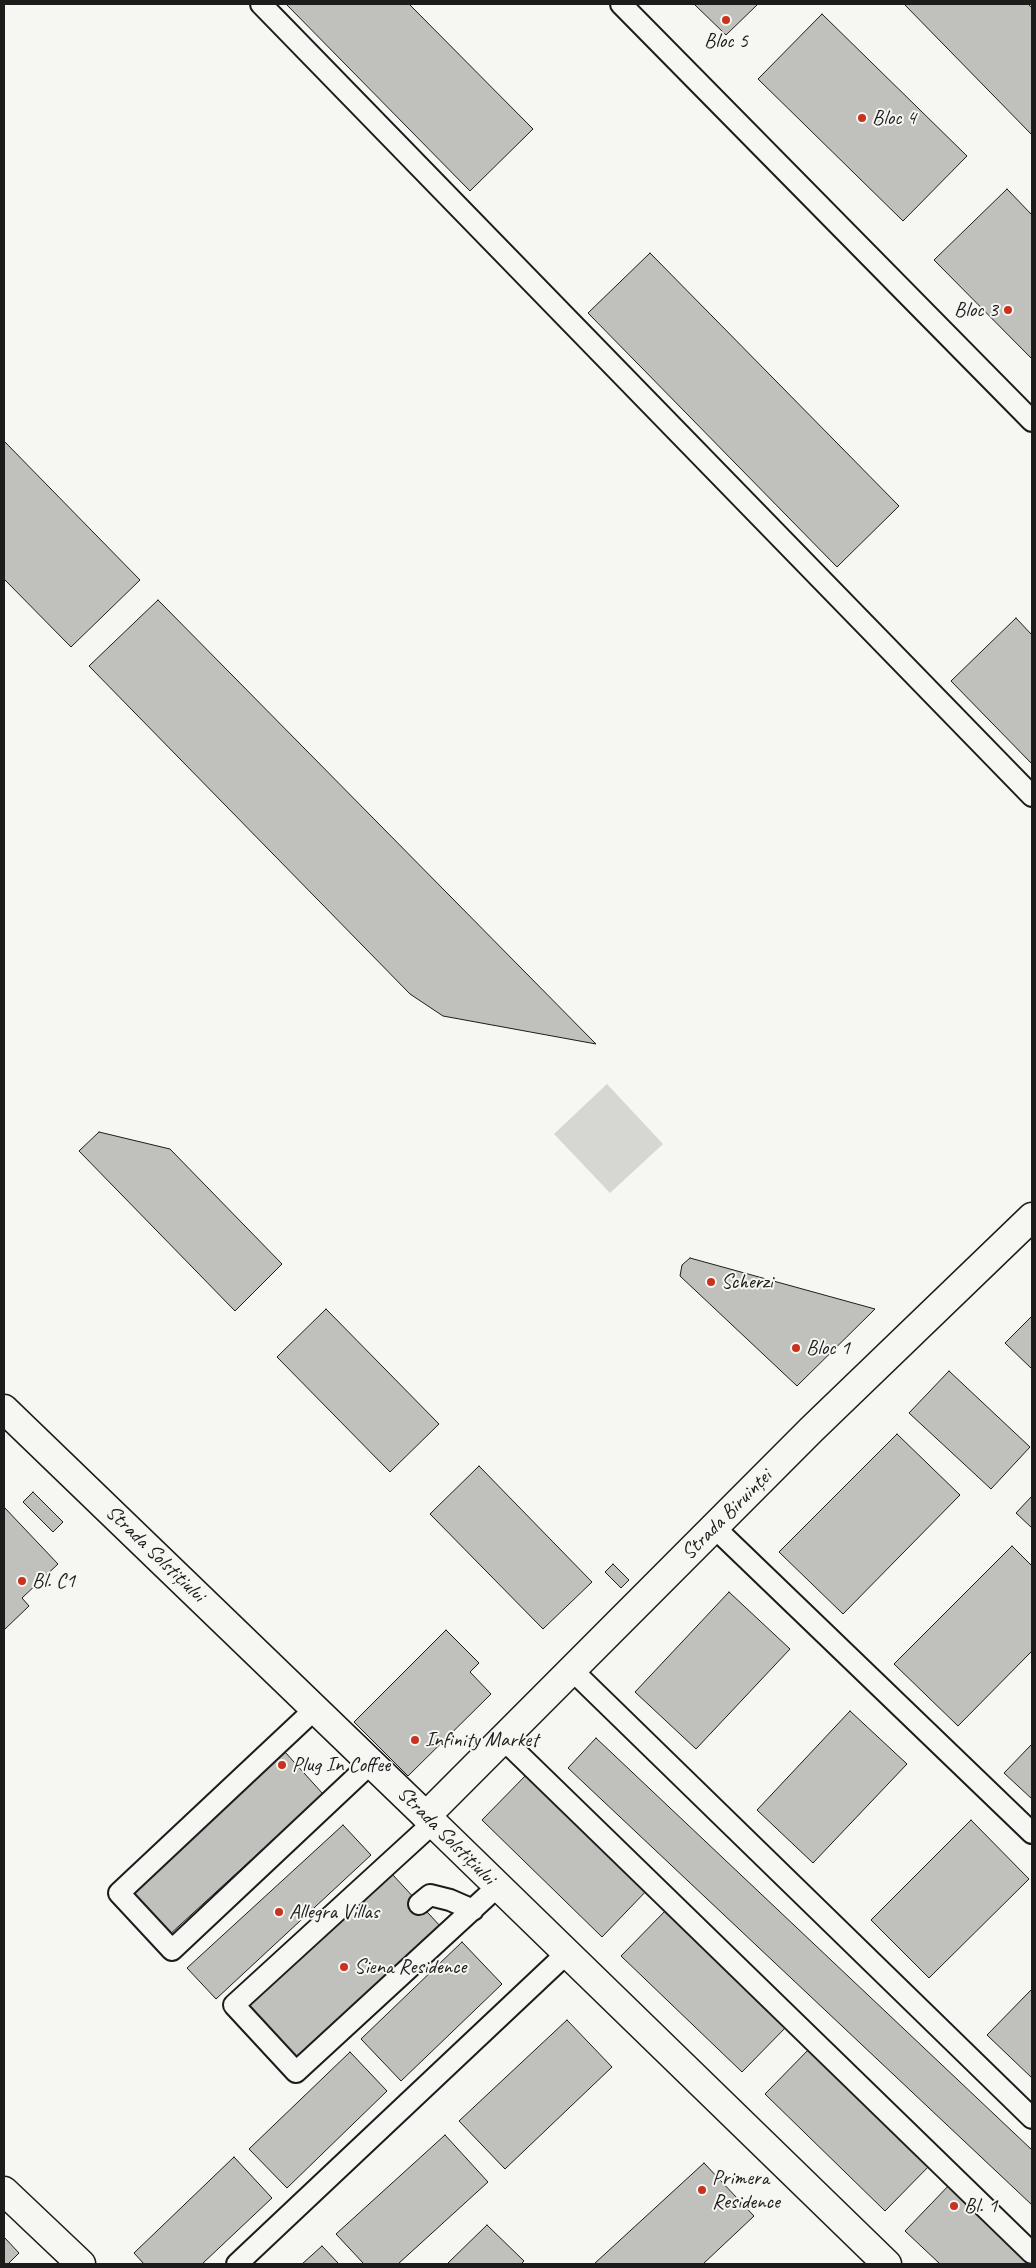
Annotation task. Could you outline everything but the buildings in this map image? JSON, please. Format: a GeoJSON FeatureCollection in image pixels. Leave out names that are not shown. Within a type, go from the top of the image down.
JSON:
{"type":"FeatureCollection","features":[{"type":"Feature","properties":{"kind":"street","name":"Strada Biruinței"},"geometry":{"type":"LineString","coordinates":[[430,1820],[503,1739],[914,1329],[1032,1217]]}},
{"type":"Feature","properties":{"kind":"street","name":"Strada Solstițiului"},"geometry":{"type":"LineString","coordinates":[[4,1408],[887,2264]]}},
{"type":"Feature","properties":{"kind":"street"},"geometry":{"type":"LineString","coordinates":[[4,2191],[81,2264]]}},
{"type":"Feature","properties":{"kind":"lane"},"geometry":{"type":"LineString","coordinates":[[261,4],[1032,796]]}},
{"type":"Feature","properties":{"kind":"lane"},"geometry":{"type":"LineString","coordinates":[[621,4],[1032,421]]}},
{"type":"Feature","properties":{"kind":"lane"},"geometry":{"type":"LineString","coordinates":[[714,1528],[1032,1833]]}},
{"type":"Feature","properties":{"kind":"lane"},"geometry":{"type":"LineString","coordinates":[[572,1670],[1032,2118]]}},
{"type":"Feature","properties":{"kind":"lane"},"geometry":{"type":"LineString","coordinates":[[315,1709],[119,1893],[172,1950],[371,1763]]}},
{"type":"Feature","properties":{"kind":"lane"},"geometry":{"type":"LineString","coordinates":[[503,1739],[1032,2253]]}},
{"type":"Feature","properties":{"kind":"lane"},"geometry":{"type":"LineString","coordinates":[[430,1820],[234,2005],[296,2072],[497,1887]]}},
{"type":"Feature","properties":{"kind":"lane"},"geometry":{"type":"LineString","coordinates":[[419,1904],[430,1896],[450,1900],[473,1910]]}},
{"type":"Feature","properties":{"kind":"lane"},"geometry":{"type":"LineString","coordinates":[[237,2264],[566,1954]]}},
{"type":"Feature","properties":{"kind":"shaded area"},"geometry":{"type":"Polygon","coordinates":[[[607,1084],[663,1144],[610,1193],[554,1134],[607,1084]]]}},
{"type":"Feature","properties":{"kind":"place","name":"Bloc 5"},"geometry":{"type":"Point","coordinates":[726,20]}},
{"type":"Feature","properties":{"kind":"place","name":"Bloc 4"},"geometry":{"type":"Point","coordinates":[862,118]}},
{"type":"Feature","properties":{"kind":"place","name":"Bloc 3"},"geometry":{"type":"Point","coordinates":[1008,310]}},
{"type":"Feature","properties":{"kind":"place","name":"Scherzi"},"geometry":{"type":"Point","coordinates":[711,1282]}},
{"type":"Feature","properties":{"kind":"place","name":"Bloc 1"},"geometry":{"type":"Point","coordinates":[796,1348]}},
{"type":"Feature","properties":{"kind":"place","name":"Bl. C1"},"geometry":{"type":"Point","coordinates":[22,1581]}},
{"type":"Feature","properties":{"kind":"place","name":"Infinity Market"},"geometry":{"type":"Point","coordinates":[415,1740]}},
{"type":"Feature","properties":{"kind":"place","name":"Plug In Coffee"},"geometry":{"type":"Point","coordinates":[282,1765]}},
{"type":"Feature","properties":{"kind":"place","name":"Allegra Villas"},"geometry":{"type":"Point","coordinates":[279,1912]}},
{"type":"Feature","properties":{"kind":"place","name":"Siena Residence"},"geometry":{"type":"Point","coordinates":[344,1967]}},
{"type":"Feature","properties":{"kind":"place","name":"Primera Residence"},"geometry":{"type":"Point","coordinates":[702,2190]}},
{"type":"Feature","properties":{"kind":"place","name":"Bl. 1"},"geometry":{"type":"Point","coordinates":[954,2206]}}]}
